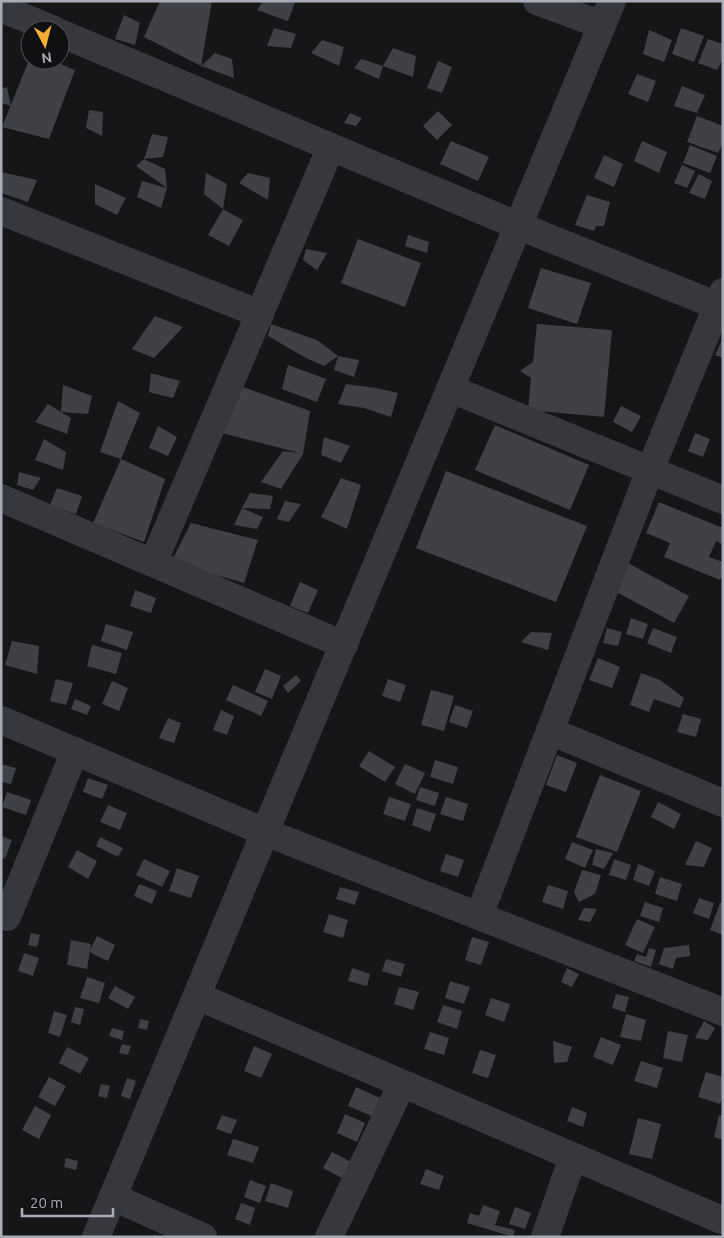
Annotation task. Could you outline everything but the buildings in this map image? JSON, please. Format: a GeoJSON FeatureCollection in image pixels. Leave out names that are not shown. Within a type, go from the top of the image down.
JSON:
{"type":"FeatureCollection","features":[{"type":"Feature","properties":{"kind":"street"},"geometry":{"type":"LineString","coordinates":[[96,1237],[608,13],[537,1]]}},
{"type":"Feature","properties":{"kind":"street"},"geometry":{"type":"LineString","coordinates":[[1,8],[30,20]]}},
{"type":"Feature","properties":{"kind":"street"},"geometry":{"type":"LineString","coordinates":[[70,36],[518,226],[721,302],[650,470],[479,916]]}},
{"type":"Feature","properties":{"kind":"street"},"geometry":{"type":"LineString","coordinates":[[153,563],[331,147]]}},
{"type":"Feature","properties":{"kind":"street"},"geometry":{"type":"LineString","coordinates":[[1,211],[260,314]]}},
{"type":"Feature","properties":{"kind":"street"},"geometry":{"type":"LineString","coordinates":[[450,389],[723,500]]}},
{"type":"Feature","properties":{"kind":"street"},"geometry":{"type":"LineString","coordinates":[[1,498],[344,645]]}},
{"type":"Feature","properties":{"kind":"street"},"geometry":{"type":"LineString","coordinates":[[1,720],[266,832],[479,916],[719,1002]]}},
{"type":"Feature","properties":{"kind":"street"},"geometry":{"type":"LineString","coordinates":[[550,732],[720,793]]}},
{"type":"Feature","properties":{"kind":"street"},"geometry":{"type":"LineString","coordinates":[[3,921],[75,752]]}},
{"type":"Feature","properties":{"kind":"street"},"geometry":{"type":"LineString","coordinates":[[197,996],[722,1220],[717,1237]]}},
{"type":"Feature","properties":{"kind":"street"},"geometry":{"type":"LineString","coordinates":[[329,1237],[402,1084]]}},
{"type":"Feature","properties":{"kind":"street"},"geometry":{"type":"LineString","coordinates":[[545,1237],[573,1157]]}},
{"type":"Feature","properties":{"kind":"street"},"geometry":{"type":"LineString","coordinates":[[113,1197],[203,1237]]}}]}
